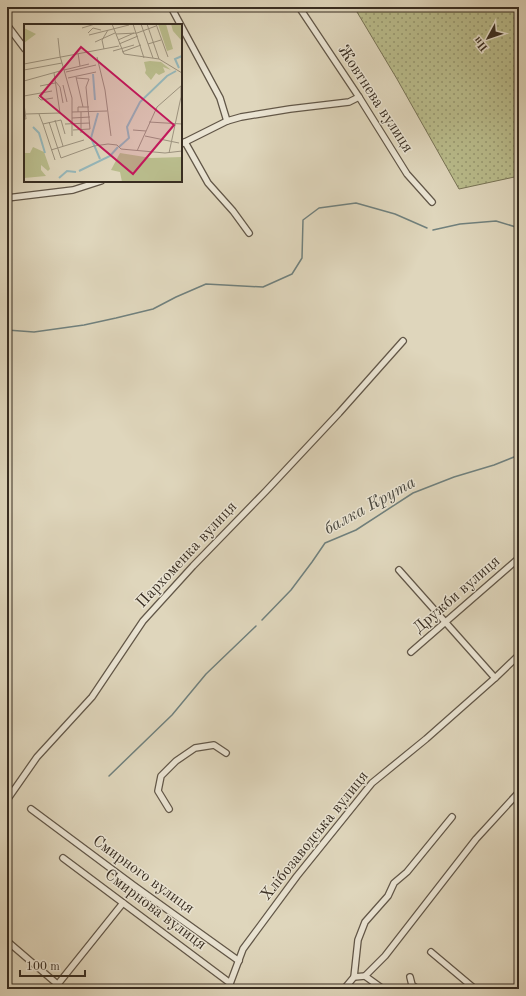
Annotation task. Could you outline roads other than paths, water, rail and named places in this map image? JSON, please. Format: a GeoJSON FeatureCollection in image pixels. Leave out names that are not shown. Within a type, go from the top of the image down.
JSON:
{"type":"FeatureCollection","features":[{"type":"Feature","properties":{"kind":"street"},"geometry":{"type":"LineString","coordinates":[[171,7],[180,24]]}},
{"type":"Feature","properties":{"kind":"street","name":"Жовтнева вулиця"},"geometry":{"type":"LineString","coordinates":[[299,7],[360,97],[408,174],[432,202]]}},
{"type":"Feature","properties":{"kind":"street"},"geometry":{"type":"LineString","coordinates":[[7,25],[24,48]]}},
{"type":"Feature","properties":{"kind":"street"},"geometry":{"type":"LineString","coordinates":[[182,27],[220,98],[227,121]]}},
{"type":"Feature","properties":{"kind":"street"},"geometry":{"type":"LineString","coordinates":[[249,233],[233,211],[208,183],[183,143],[227,121],[241,117],[349,102],[360,97]]}},
{"type":"Feature","properties":{"kind":"street"},"geometry":{"type":"LineString","coordinates":[[7,198],[73,190],[98,182]]}},
{"type":"Feature","properties":{"kind":"street","name":"Пархоменка вулиця"},"geometry":{"type":"LineString","coordinates":[[7,800],[37,757],[92,697],[143,621],[193,566],[266,491],[403,341]]}},
{"type":"Feature","properties":{"kind":"street","name":"Дружби вулиця"},"geometry":{"type":"LineString","coordinates":[[411,652],[519,558]]}},
{"type":"Feature","properties":{"kind":"street"},"geometry":{"type":"LineString","coordinates":[[399,570],[495,678]]}},
{"type":"Feature","properties":{"kind":"street","name":"Хлібозаводська вулиця"},"geometry":{"type":"LineString","coordinates":[[228,989],[243,949],[297,876],[372,783],[426,739],[519,655]]}},
{"type":"Feature","properties":{"kind":"street"},"geometry":{"type":"LineString","coordinates":[[169,809],[158,791],[161,776],[176,761],[195,748],[214,744],[226,753]]}},
{"type":"Feature","properties":{"kind":"street"},"geometry":{"type":"LineString","coordinates":[[354,977],[365,976],[385,956],[476,839],[519,792]]}},
{"type":"Feature","properties":{"kind":"street","name":"Смирного вулиця"},"geometry":{"type":"LineString","coordinates":[[31,809],[239,961]]}},
{"type":"Feature","properties":{"kind":"street"},"geometry":{"type":"LineString","coordinates":[[344,989],[354,977],[358,940],[365,922],[388,896],[394,883],[407,872],[452,818]]}},
{"type":"Feature","properties":{"kind":"street","name":"Смирнова вулиця"},"geometry":{"type":"LineString","coordinates":[[64,858],[230,983]]}},
{"type":"Feature","properties":{"kind":"street"},"geometry":{"type":"LineString","coordinates":[[58,984],[123,903]]}},
{"type":"Feature","properties":{"kind":"street"},"geometry":{"type":"LineString","coordinates":[[7,941],[63,989]]}},
{"type":"Feature","properties":{"kind":"street"},"geometry":{"type":"LineString","coordinates":[[431,952],[475,989]]}},
{"type":"Feature","properties":{"kind":"street"},"geometry":{"type":"LineString","coordinates":[[365,976],[383,989]]}},
{"type":"Feature","properties":{"kind":"street"},"geometry":{"type":"LineString","coordinates":[[410,978],[412,985],[418,989]]}},
{"type":"Feature","properties":{"kind":"waterway"},"geometry":{"type":"LineString","coordinates":[[7,330],[34,332],[84,325],[116,318],[153,309],[206,284],[263,287],[292,274],[302,258],[303,220],[319,208],[356,203],[395,214],[427,228]]}},
{"type":"Feature","properties":{"kind":"waterway"},"geometry":{"type":"LineString","coordinates":[[433,230],[460,224],[496,221],[519,228]]}},
{"type":"Feature","properties":{"kind":"waterway","name":"балка Крута"},"geometry":{"type":"LineString","coordinates":[[262,620],[291,590],[325,543],[356,530],[413,493],[454,477],[494,465],[519,455]]}},
{"type":"Feature","properties":{"kind":"waterway","name":"балка Крута"},"geometry":{"type":"LineString","coordinates":[[109,776],[172,715],[206,674],[256,626]]}}]}
